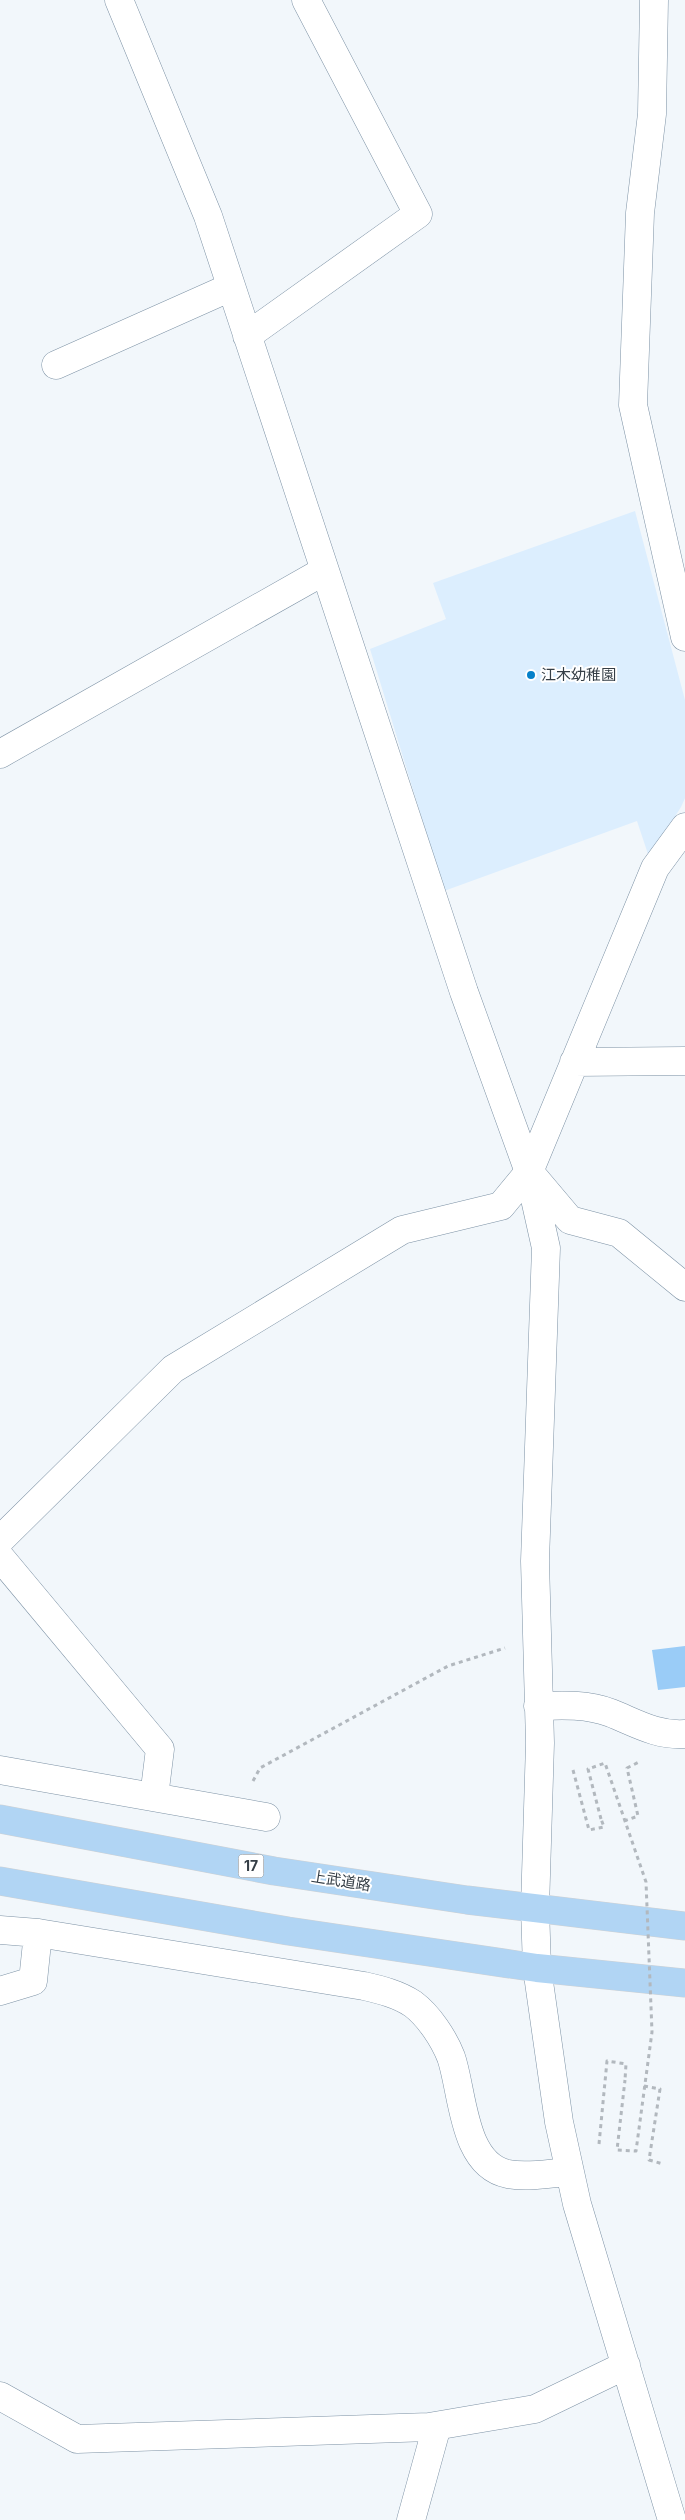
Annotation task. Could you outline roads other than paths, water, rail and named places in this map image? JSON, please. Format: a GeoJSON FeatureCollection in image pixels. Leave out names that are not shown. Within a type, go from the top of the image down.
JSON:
{"type":"FeatureCollection","features":[{"type":"Feature","properties":{"kind":"highway","name":"上武道路"},"geometry":{"type":"LineString","coordinates":[[0,1819],[274,1870],[467,1900],[685,1926]]}},
{"type":"Feature","properties":{"kind":"highway"},"geometry":{"type":"LineString","coordinates":[[0,1881],[288,1931],[538,1968],[685,1983]]}},
{"type":"Feature","properties":{"kind":"street"},"geometry":{"type":"LineString","coordinates":[[119,0],[208,216],[464,992],[529,1172],[546,1248],[535,1561],[539,1810],[535,1908],[538,1968],[559,2122],[569,2172],[672,2520]]}},
{"type":"Feature","properties":{"kind":"street"},"geometry":{"type":"LineString","coordinates":[[247,336],[418,214],[306,0]]}},
{"type":"Feature","properties":{"kind":"street"},"geometry":{"type":"LineString","coordinates":[[654,0],[652,114],[640,213],[633,404],[685,637]]}},
{"type":"Feature","properties":{"kind":"street"},"geometry":{"type":"LineString","coordinates":[[56,365],[231,287]]}},
{"type":"Feature","properties":{"kind":"street"},"geometry":{"type":"LineString","coordinates":[[0,754],[324,572]]}},
{"type":"Feature","properties":{"kind":"street"},"geometry":{"type":"LineString","coordinates":[[0,1540],[173,1369],[402,1230],[501,1206],[529,1172],[655,868],[685,827]]}},
{"type":"Feature","properties":{"kind":"street"},"geometry":{"type":"LineString","coordinates":[[574,1062],[685,1061]]}},
{"type":"Feature","properties":{"kind":"street"},"geometry":{"type":"LineString","coordinates":[[529,1172],[570,1220],[619,1233],[685,1286]]}},
{"type":"Feature","properties":{"kind":"street"},"geometry":{"type":"LineString","coordinates":[[0,1557],[160,1749],[154,1797]]}},
{"type":"Feature","properties":{"kind":"street"},"geometry":{"type":"LineString","coordinates":[[538,1706],[589,1707],[610,1713],[641,1728],[662,1733],[685,1734]]}},
{"type":"Feature","properties":{"kind":"street"},"geometry":{"type":"LineString","coordinates":[[0,1770],[256,1815]]}},
{"type":"Feature","properties":{"kind":"street"},"geometry":{"type":"LineString","coordinates":[[0,1930],[38,1933],[364,1986],[401,1997],[415,2005],[430,2022],[451,2057],[468,2128],[475,2147],[488,2164],[507,2174],[531,2175],[569,2172]]}},
{"type":"Feature","properties":{"kind":"street"},"geometry":{"type":"LineString","coordinates":[[0,1991],[33,1981],[38,1933]]}},
{"type":"Feature","properties":{"kind":"street"},"geometry":{"type":"LineString","coordinates":[[0,2396],[77,2439],[437,2426],[535,2409],[626,2365]]}},
{"type":"Feature","properties":{"kind":"street"},"geometry":{"type":"LineString","coordinates":[[412,2520],[437,2426]]}},
{"type":"Feature","properties":{"kind":"place","name":"江木幼稚園"},"geometry":{"type":"Point","coordinates":[531,675]}}]}
